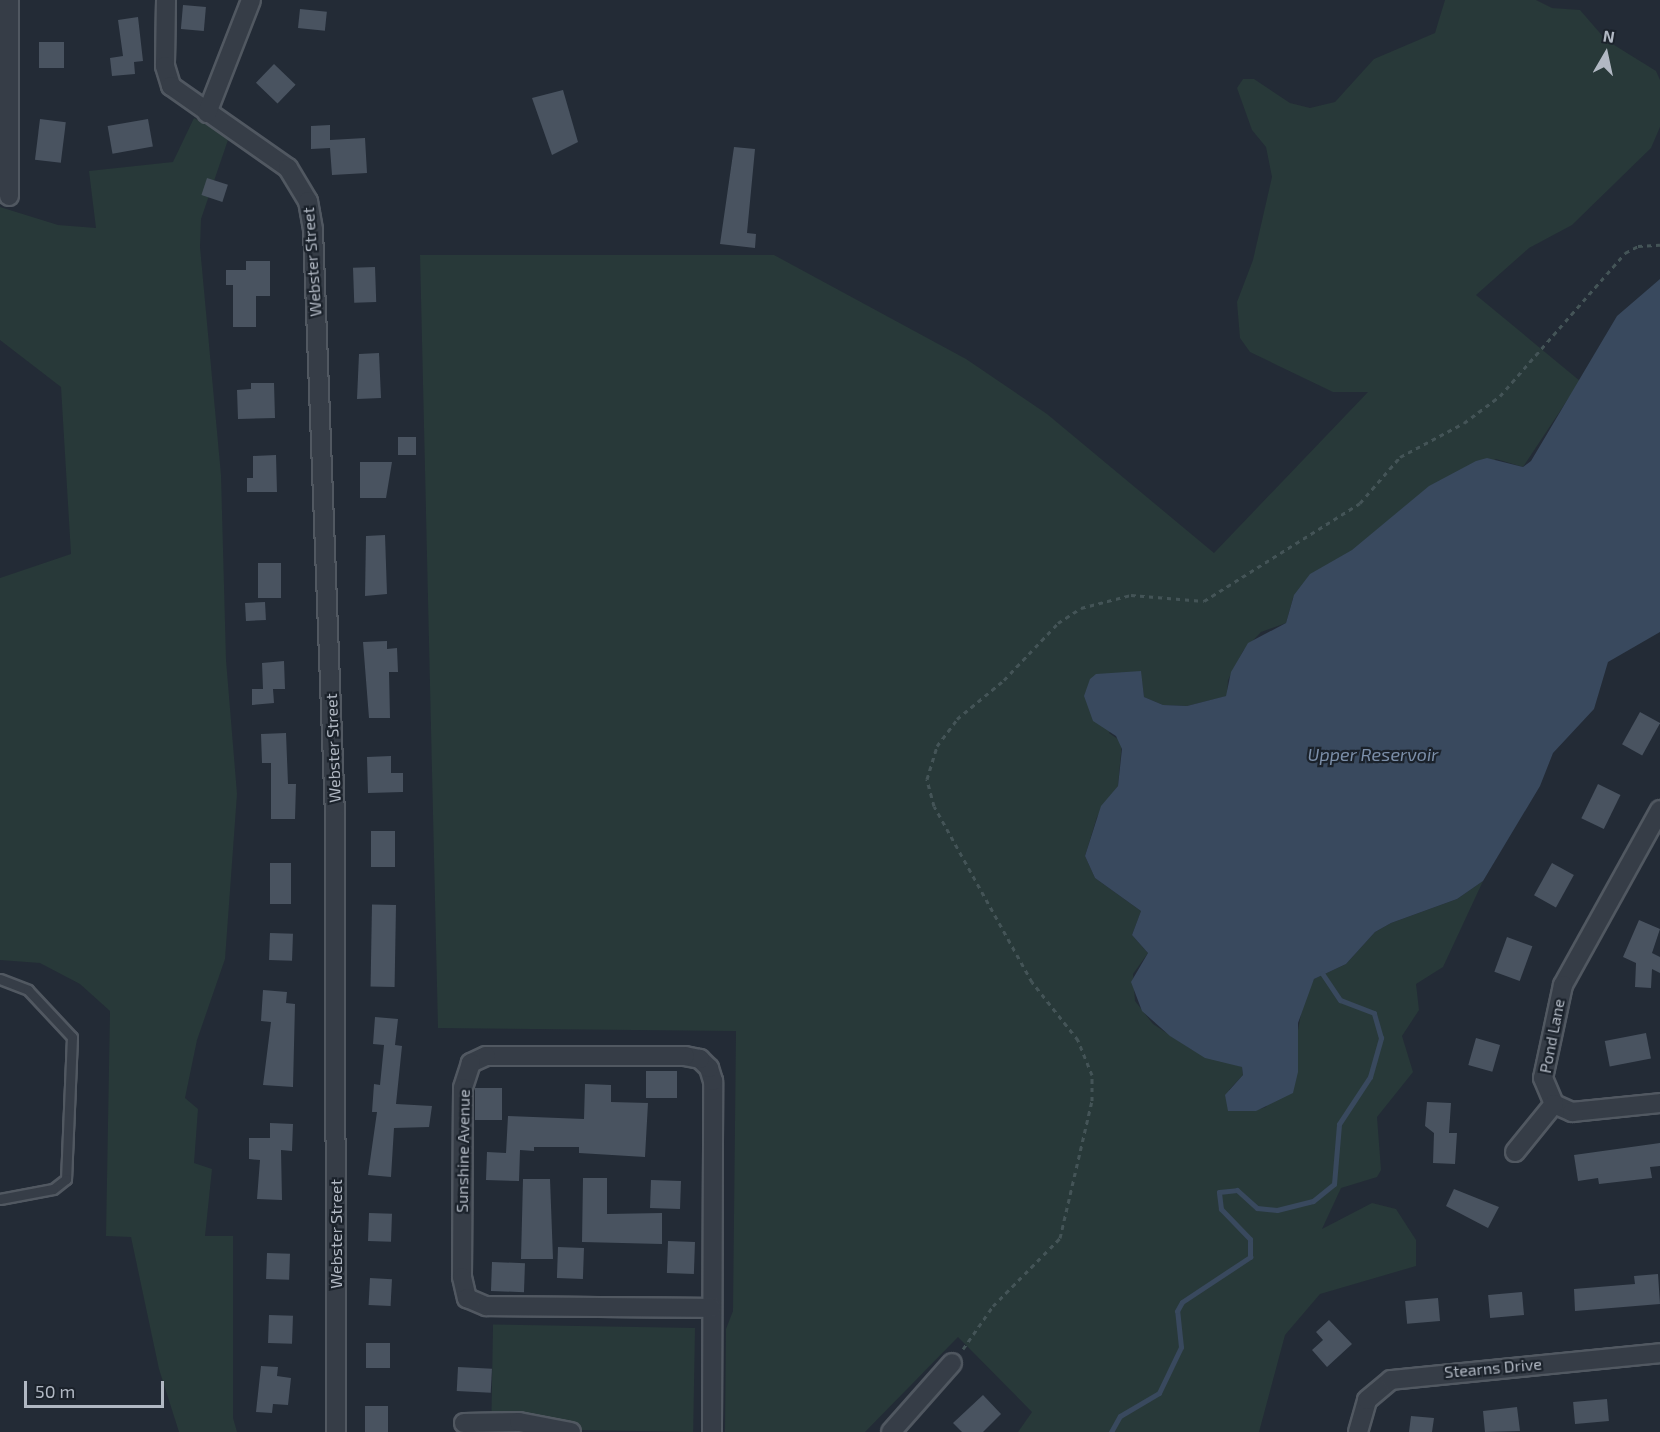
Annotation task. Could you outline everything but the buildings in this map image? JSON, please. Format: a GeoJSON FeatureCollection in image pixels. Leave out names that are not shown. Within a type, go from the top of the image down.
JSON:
{"type":"FeatureCollection","features":[{"type":"Feature","properties":{"kind":"street"},"geometry":{"type":"LineString","coordinates":[[9,0],[9,196]]}},
{"type":"Feature","properties":{"kind":"street","name":"Webster Street"},"geometry":{"type":"LineString","coordinates":[[166,0],[167,76],[178,93],[288,168],[308,201],[313,230],[335,808],[336,1432]]}},
{"type":"Feature","properties":{"kind":"street"},"geometry":{"type":"LineString","coordinates":[[207,113],[251,0]]}},
{"type":"Feature","properties":{"kind":"street","name":"Pond Lane"},"geometry":{"type":"LineString","coordinates":[[1554,1104],[1543,1077],[1563,986],[1660,810]]}},
{"type":"Feature","properties":{"kind":"street","name":"Sunshine Avenue"},"geometry":{"type":"LineString","coordinates":[[712,1308],[486,1306],[467,1298],[462,1277],[463,1088],[471,1063],[486,1056],[685,1056],[705,1062],[713,1081],[712,1432]]}},
{"type":"Feature","properties":{"kind":"street"},"geometry":{"type":"LineString","coordinates":[[1515,1152],[1554,1104],[1581,1113],[1660,1103]]}},
{"type":"Feature","properties":{"kind":"street","name":"Stearns Drive"},"geometry":{"type":"LineString","coordinates":[[1358,1432],[1368,1400],[1391,1380],[1660,1353]]}},
{"type":"Feature","properties":{"kind":"street"},"geometry":{"type":"LineString","coordinates":[[891,1432],[952,1364]]}},
{"type":"Feature","properties":{"kind":"street"},"geometry":{"type":"LineString","coordinates":[[464,1423],[526,1423],[571,1432]]}},
{"type":"Feature","properties":{"kind":"lane"},"geometry":{"type":"LineString","coordinates":[[0,979],[28,990],[72,1038],[66,1179],[53,1189],[0,1199]]}},
{"type":"Feature","properties":{"kind":"path"},"geometry":{"type":"LineString","coordinates":[[952,1364],[993,1306],[1060,1238],[1092,1101],[1092,1075],[1078,1040],[1032,982],[934,806],[927,779],[937,746],[957,719],[1004,681],[1058,623],[1081,608],[1131,595],[1204,601],[1360,503],[1400,457],[1464,423],[1500,396],[1624,254],[1638,246],[1660,245]]}},
{"type":"Feature","properties":{"kind":"shaded area"},"geometry":{"type":"Polygon","coordinates":[[[1445,0],[1536,0],[1552,8],[1580,10],[1606,40],[1656,71],[1660,80],[1660,127],[1651,148],[1572,225],[1529,248],[1476,295],[1580,381],[1523,467],[1496,459],[1293,598],[1286,623],[1261,632],[1243,651],[1228,680],[1227,696],[1187,706],[1163,705],[1144,697],[1142,683],[1109,733],[1122,742],[1118,786],[1097,817],[1085,856],[1095,878],[1141,911],[1132,935],[1148,953],[1133,974],[1135,1001],[1153,1024],[1191,1049],[1242,1067],[1243,1075],[1229,1090],[1260,1109],[1266,1107],[1296,1042],[1303,1002],[1314,979],[1346,964],[1375,932],[1391,923],[1457,899],[1483,881],[1443,967],[1416,984],[1419,1010],[1402,1036],[1413,1072],[1377,1117],[1381,1170],[1377,1177],[1341,1188],[1322,1229],[1372,1203],[1396,1209],[1416,1240],[1416,1266],[1320,1294],[1285,1335],[1259,1432],[1018,1432],[1032,1412],[958,1337],[865,1432],[725,1432],[726,1329],[733,1311],[736,1031],[438,1028],[420,255],[774,255],[966,359],[1047,414],[1214,553],[1368,392],[1333,392],[1250,352],[1240,338],[1237,302],[1253,260],[1272,177],[1266,147],[1252,130],[1237,88],[1243,79],[1254,79],[1290,103],[1310,108],[1335,102],[1374,59],[1435,33],[1445,0]]]}},
{"type":"Feature","properties":{"kind":"shaded area"},"geometry":{"type":"Polygon","coordinates":[[[194,118],[229,137],[201,219],[200,247],[221,475],[226,660],[237,794],[225,959],[197,1040],[185,1098],[198,1109],[194,1163],[212,1169],[205,1236],[233,1236],[233,1418],[237,1432],[179,1432],[159,1369],[131,1237],[106,1236],[110,1011],[80,984],[40,963],[0,960],[0,578],[71,554],[61,387],[0,340],[0,207],[58,225],[96,228],[89,171],[173,162],[194,118]]]}},
{"type":"Feature","properties":{"kind":"shaded area"},"geometry":{"type":"Polygon","coordinates":[[[493,1324],[695,1328],[693,1432],[491,1428],[493,1324]]]}},
{"type":"Feature","properties":{"kind":"water","name":"Upper Reservoir"},"geometry":{"type":"Polygon","coordinates":[[[1660,279],[1660,632],[1608,662],[1594,709],[1553,753],[1540,786],[1483,881],[1457,899],[1391,923],[1375,932],[1346,964],[1314,979],[1298,1023],[1298,1072],[1293,1093],[1256,1111],[1228,1111],[1225,1095],[1243,1075],[1242,1067],[1205,1058],[1170,1036],[1142,1011],[1131,982],[1148,953],[1132,935],[1141,911],[1095,878],[1085,856],[1101,806],[1118,786],[1122,749],[1116,736],[1093,721],[1084,696],[1090,679],[1096,674],[1141,671],[1144,697],[1163,705],[1187,706],[1226,696],[1231,672],[1248,643],[1286,623],[1294,595],[1310,574],[1352,550],[1429,486],[1476,461],[1487,458],[1523,467],[1531,461],[1617,316],[1660,279]]]}},
{"type":"Feature","properties":{"kind":"waterway"},"geometry":{"type":"LineString","coordinates":[[1111,1432],[1120,1416],[1159,1393],[1181,1347],[1177,1311],[1182,1302],[1250,1257],[1250,1239],[1221,1209],[1219,1192],[1237,1190],[1257,1208],[1277,1210],[1313,1201],[1334,1184],[1339,1124],[1370,1077],[1381,1038],[1374,1013],[1340,1000],[1322,973]]}}]}
